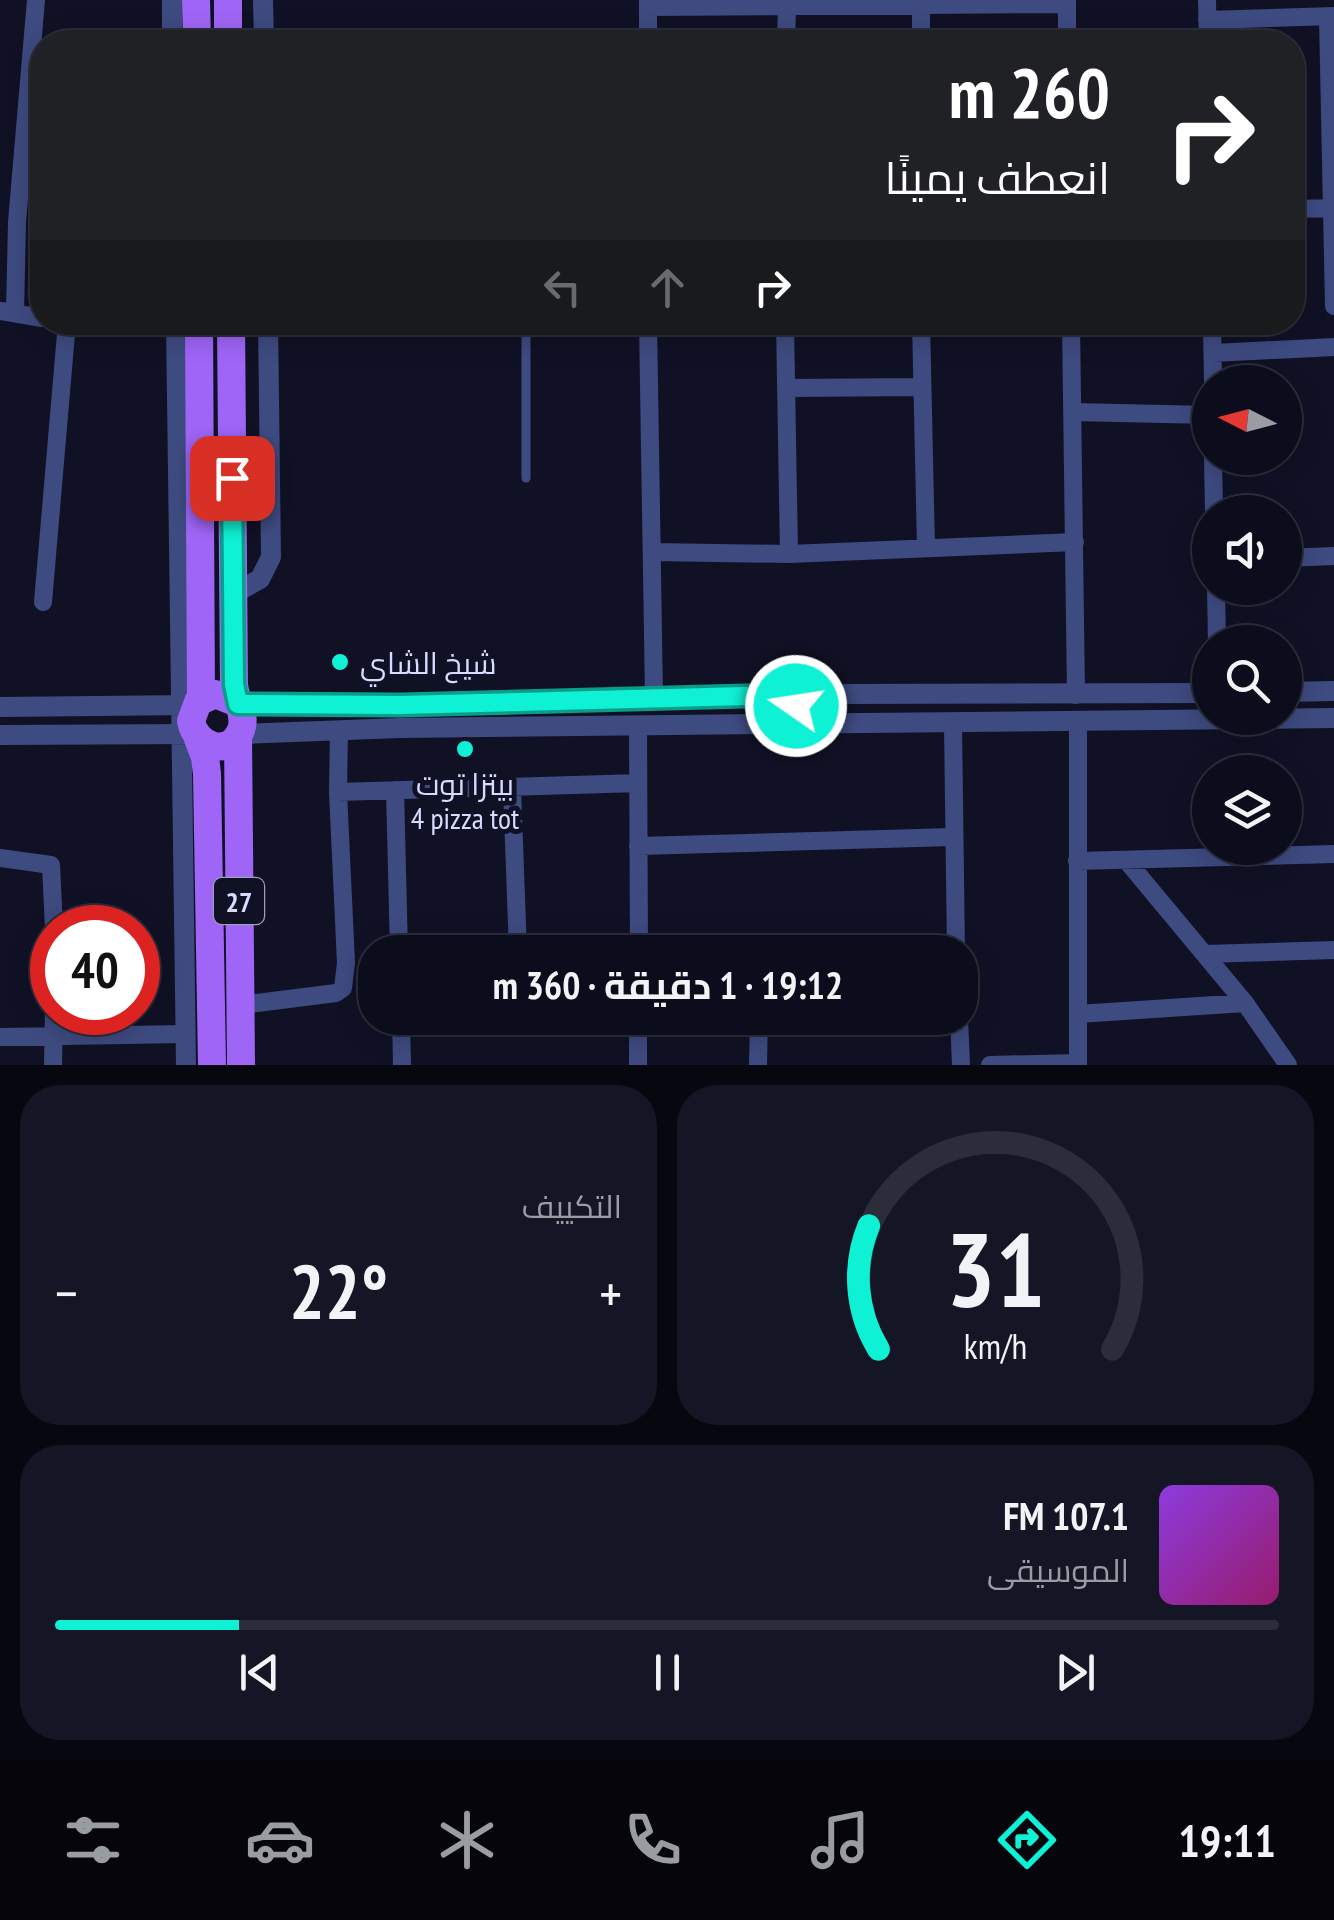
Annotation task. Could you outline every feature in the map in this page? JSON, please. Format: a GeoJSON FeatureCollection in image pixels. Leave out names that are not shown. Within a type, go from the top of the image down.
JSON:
{"type":"FeatureCollection","features":[{"type":"Feature","properties":{"kind":"main road"},"geometry":{"type":"LineString","coordinates":[[196,0],[197,30]]}},
{"type":"Feature","properties":{"kind":"main road"},"geometry":{"type":"LineString","coordinates":[[228,0],[228,30]]}},
{"type":"Feature","properties":{"kind":"main road","name":"27"},"geometry":{"type":"LineString","coordinates":[[198,335],[190,539],[191,735],[205,757],[207,774],[212,1065]]}},
{"type":"Feature","properties":{"kind":"main road","name":"27"},"geometry":{"type":"LineString","coordinates":[[231,335],[236,703],[243,718],[239,735],[242,1065]]}},
{"type":"Feature","properties":{"kind":"main road"},"geometry":{"type":"LineString","coordinates":[[193,703],[222,695],[236,703]]}},
{"type":"Feature","properties":{"kind":"main road"},"geometry":{"type":"LineString","coordinates":[[191,735],[218,747],[239,735]]}},
{"type":"Feature","properties":{"kind":"street"},"geometry":{"type":"LineString","coordinates":[[32,30],[36,0]]}},
{"type":"Feature","properties":{"kind":"street"},"geometry":{"type":"LineString","coordinates":[[172,0],[172,30]]}},
{"type":"Feature","properties":{"kind":"street"},"geometry":{"type":"LineString","coordinates":[[263,0],[264,30]]}},
{"type":"Feature","properties":{"kind":"street"},"geometry":{"type":"LineString","coordinates":[[1208,0],[1208,30]]}},
{"type":"Feature","properties":{"kind":"street"},"geometry":{"type":"LineString","coordinates":[[648,30],[648,4],[786,8],[1067,2],[1068,30]]}},
{"type":"Feature","properties":{"kind":"street"},"geometry":{"type":"LineString","coordinates":[[920,30],[921,6]]}},
{"type":"Feature","properties":{"kind":"street"},"geometry":{"type":"LineString","coordinates":[[786,8],[786,30]]}},
{"type":"Feature","properties":{"kind":"street"},"geometry":{"type":"LineString","coordinates":[[1208,20],[1331,16],[1334,306]]}},
{"type":"Feature","properties":{"kind":"street"},"geometry":{"type":"LineString","coordinates":[[7,312],[8,222],[30,48]]}},
{"type":"Feature","properties":{"kind":"street"},"geometry":{"type":"LineString","coordinates":[[1305,209],[1333,208]]}},
{"type":"Feature","properties":{"kind":"street"},"geometry":{"type":"LineString","coordinates":[[43,602],[66,335]]}},
{"type":"Feature","properties":{"kind":"street"},"geometry":{"type":"LineString","coordinates":[[177,335],[190,539]]}},
{"type":"Feature","properties":{"kind":"street"},"geometry":{"type":"LineString","coordinates":[[233,594],[260,579],[270,557],[268,335]]}},
{"type":"Feature","properties":{"kind":"street"},"geometry":{"type":"LineString","coordinates":[[648,335],[654,698]]}},
{"type":"Feature","properties":{"kind":"street"},"geometry":{"type":"LineString","coordinates":[[786,335],[789,554]]}},
{"type":"Feature","properties":{"kind":"street"},"geometry":{"type":"LineString","coordinates":[[921,335],[926,548]]}},
{"type":"Feature","properties":{"kind":"street"},"geometry":{"type":"LineString","coordinates":[[1071,335],[1076,695]]}},
{"type":"Feature","properties":{"kind":"street"},"geometry":{"type":"LineString","coordinates":[[1212,335],[1213,365]]}},
{"type":"Feature","properties":{"kind":"street"},"geometry":{"type":"LineString","coordinates":[[1213,352],[1334,347]]}},
{"type":"Feature","properties":{"kind":"street"},"geometry":{"type":"LineString","coordinates":[[786,388],[922,387]]}},
{"type":"Feature","properties":{"kind":"street"},"geometry":{"type":"LineString","coordinates":[[1073,412],[1192,415]]}},
{"type":"Feature","properties":{"kind":"street"},"geometry":{"type":"LineString","coordinates":[[652,552],[789,554],[1076,542]]}},
{"type":"Feature","properties":{"kind":"street"},"geometry":{"type":"LineString","coordinates":[[1302,557],[1334,556]]}},
{"type":"Feature","properties":{"kind":"street"},"geometry":{"type":"LineString","coordinates":[[1302,692],[1334,691]]}},
{"type":"Feature","properties":{"kind":"street"},"geometry":{"type":"LineString","coordinates":[[236,703],[400,705],[842,694],[1192,693]]}},
{"type":"Feature","properties":{"kind":"street"},"geometry":{"type":"LineString","coordinates":[[842,694],[833,704],[832,712],[844,725]]}},
{"type":"Feature","properties":{"kind":"street"},"geometry":{"type":"LineString","coordinates":[[788,695],[797,711],[789,726]]}},
{"type":"Feature","properties":{"kind":"street"},"geometry":{"type":"LineString","coordinates":[[0,707],[193,703]]}},
{"type":"Feature","properties":{"kind":"street"},"geometry":{"type":"LineString","coordinates":[[400,705],[400,728]]}},
{"type":"Feature","properties":{"kind":"street"},"geometry":{"type":"LineString","coordinates":[[239,735],[400,728],[1334,718]]}},
{"type":"Feature","properties":{"kind":"street"},"geometry":{"type":"LineString","coordinates":[[990,1065],[1078,1064],[1078,722]]}},
{"type":"Feature","properties":{"kind":"street"},"geometry":{"type":"LineString","coordinates":[[953,724],[955,935]]}},
{"type":"Feature","properties":{"kind":"street"},"geometry":{"type":"LineString","coordinates":[[638,727],[639,935]]}},
{"type":"Feature","properties":{"kind":"street"},"geometry":{"type":"LineString","coordinates":[[241,1005],[336,993],[343,988],[346,963],[339,730]]}},
{"type":"Feature","properties":{"kind":"street"},"geometry":{"type":"LineString","coordinates":[[0,734],[191,735],[186,1065]]}},
{"type":"Feature","properties":{"kind":"street"},"geometry":{"type":"LineString","coordinates":[[338,792],[638,783]]}},
{"type":"Feature","properties":{"kind":"street"},"geometry":{"type":"LineString","coordinates":[[512,788],[517,935]]}},
{"type":"Feature","properties":{"kind":"street"},"geometry":{"type":"LineString","coordinates":[[395,790],[399,935]]}},
{"type":"Feature","properties":{"kind":"street"},"geometry":{"type":"LineString","coordinates":[[638,846],[952,837]]}},
{"type":"Feature","properties":{"kind":"street"},"geometry":{"type":"LineString","coordinates":[[1077,861],[1334,854]]}},
{"type":"Feature","properties":{"kind":"street"},"geometry":{"type":"LineString","coordinates":[[0,858],[50,865],[53,905]]}},
{"type":"Feature","properties":{"kind":"street"},"geometry":{"type":"LineString","coordinates":[[1126,860],[1245,1003],[1288,1065]]}},
{"type":"Feature","properties":{"kind":"street"},"geometry":{"type":"LineString","coordinates":[[1205,954],[1334,950]]}},
{"type":"Feature","properties":{"kind":"street"},"geometry":{"type":"LineString","coordinates":[[1078,1014],[1245,1003]]}},
{"type":"Feature","properties":{"kind":"street"},"geometry":{"type":"LineString","coordinates":[[0,1037],[185,1034]]}},
{"type":"Feature","properties":{"kind":"street"},"geometry":{"type":"LineString","coordinates":[[401,1035],[402,1065]]}},
{"type":"Feature","properties":{"kind":"street"},"geometry":{"type":"LineString","coordinates":[[638,1035],[638,1065]]}},
{"type":"Feature","properties":{"kind":"street"},"geometry":{"type":"LineString","coordinates":[[758,1065],[759,1035]]}},
{"type":"Feature","properties":{"kind":"street"},"geometry":{"type":"LineString","coordinates":[[959,1035],[960,1065]]}},
{"type":"Feature","properties":{"kind":"street"},"geometry":{"type":"LineString","coordinates":[[53,1065],[54,1036]]}},
{"type":"Feature","properties":{"kind":"lane"},"geometry":{"type":"LineString","coordinates":[[526,335],[526,478]]}},
{"type":"Feature","properties":{"kind":"place","name":"شيخ الشاي"},"geometry":{"type":"Point","coordinates":[340,662]}},
{"type":"Feature","properties":{"kind":"place","name":"بيتزا توت 4 pizza tot"},"geometry":{"type":"Point","coordinates":[465,749]}},
{"type":"Feature","properties":{"kind":"route"},"geometry":{"type":"LineString","coordinates":[[232,478],[234,684],[238,704],[400,705],[788,695],[796,706]]}}]}
